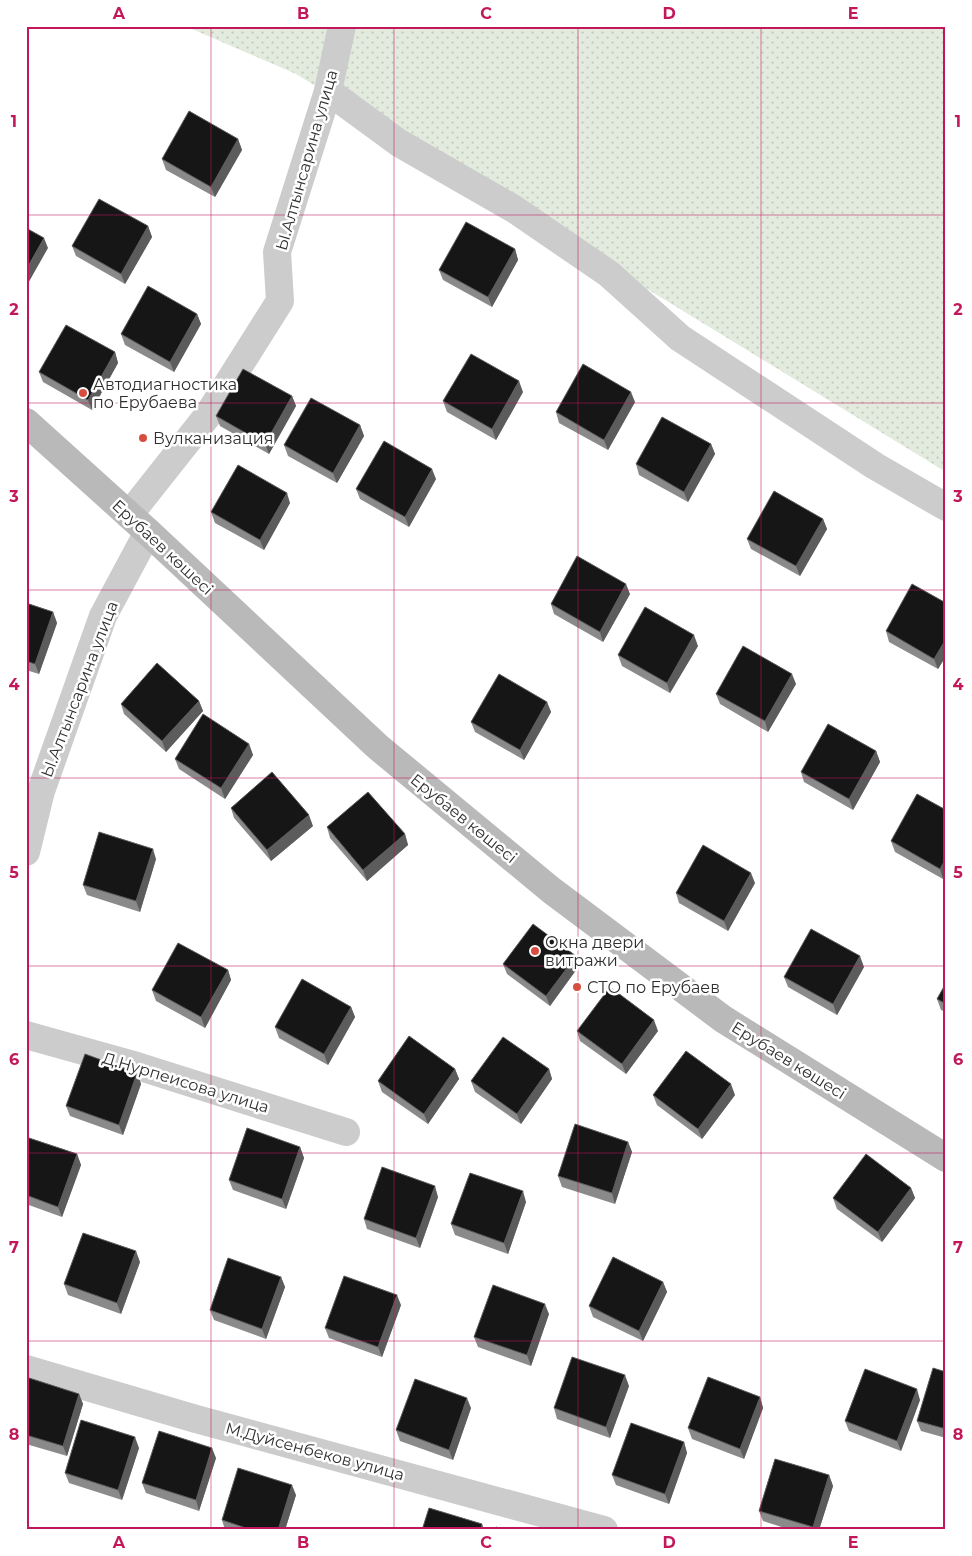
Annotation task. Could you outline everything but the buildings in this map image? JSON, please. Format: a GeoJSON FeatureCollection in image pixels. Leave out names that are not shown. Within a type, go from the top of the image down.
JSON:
{"type":"FeatureCollection","features":[{"type":"Feature","properties":{"kind":"main road","name":"Ерубаев көшесі"},"geometry":{"type":"LineString","coordinates":[[26,422],[378,747],[551,890],[723,1019],[946,1158]]}},
{"type":"Feature","properties":{"kind":"street","name":"Ы.Алтынсарина улица"},"geometry":{"type":"LineString","coordinates":[[26,852],[41,791],[102,616],[138,524],[280,301],[277,252],[328,92],[342,26]]}},
{"type":"Feature","properties":{"kind":"street"},"geometry":{"type":"LineString","coordinates":[[328,92],[398,143],[514,209],[609,274],[680,338],[876,466],[946,508]]}},
{"type":"Feature","properties":{"kind":"street","name":"Д.Нурпеисова улица"},"geometry":{"type":"LineString","coordinates":[[26,1035],[137,1066],[346,1132]]}},
{"type":"Feature","properties":{"kind":"street","name":"М.Дуйсенбеков улица"},"geometry":{"type":"LineString","coordinates":[[26,1370],[196,1419],[604,1530]]}},
{"type":"Feature","properties":{"kind":"shaded area"},"geometry":{"type":"Polygon","coordinates":[[[185,26],[946,26],[946,472],[296,74],[185,26]]]}},
{"type":"Feature","properties":{"kind":"place","name":"Автодиагностика по Ерубаева"},"geometry":{"type":"Point","coordinates":[83,393]}},
{"type":"Feature","properties":{"kind":"place","name":"Вулканизация"},"geometry":{"type":"Point","coordinates":[143,438]}},
{"type":"Feature","properties":{"kind":"place","name":"Окна двери витражи"},"geometry":{"type":"Point","coordinates":[535,951]}},
{"type":"Feature","properties":{"kind":"place","name":"СТО по Ерубаев"},"geometry":{"type":"Point","coordinates":[577,987]}}]}
